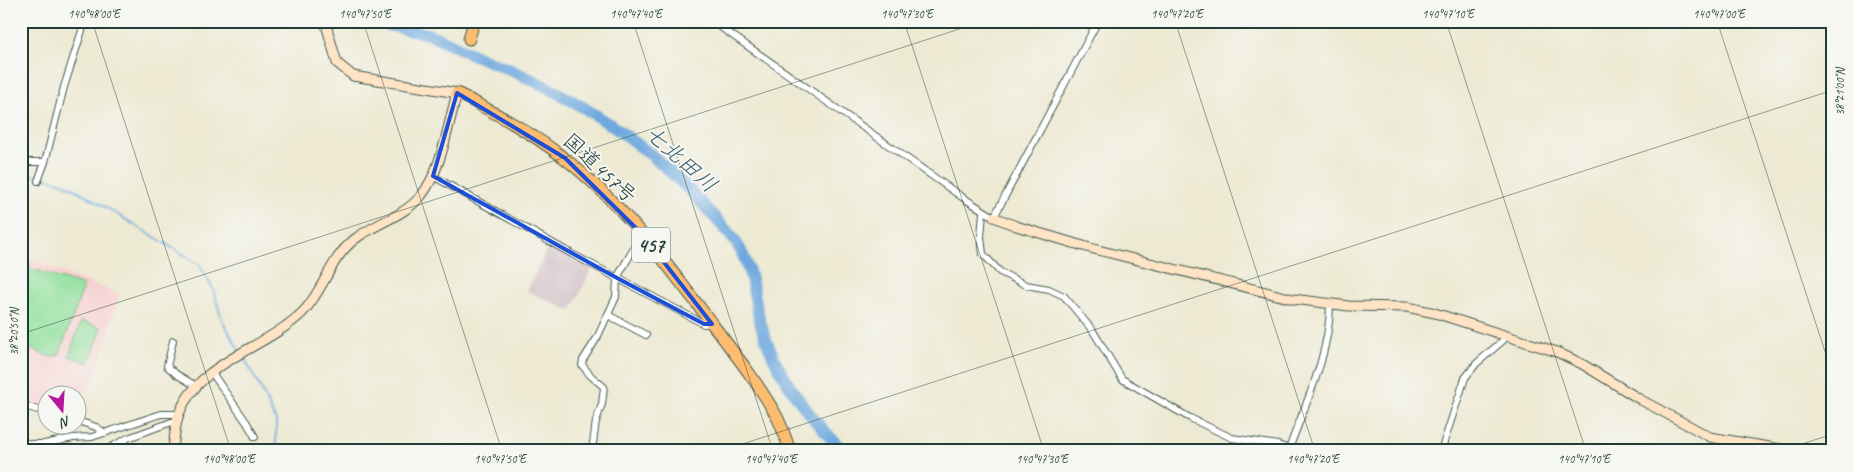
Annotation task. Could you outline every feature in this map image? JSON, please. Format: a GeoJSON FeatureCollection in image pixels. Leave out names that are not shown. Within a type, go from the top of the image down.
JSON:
{"type":"FeatureCollection","features":[{"type":"Feature","properties":{"kind":"highway"},"geometry":{"type":"LineString","coordinates":[[469,39],[474,21]]}},
{"type":"Feature","properties":{"kind":"highway"},"geometry":{"type":"LineString","coordinates":[[1828,21],[1833,24]]}},
{"type":"Feature","properties":{"kind":"highway","name":"国道457号"},"geometry":{"type":"LineString","coordinates":[[456,92],[539,139],[565,158],[603,193],[642,234],[680,279],[754,379],[777,416],[790,451]]}},
{"type":"Feature","properties":{"kind":"street"},"geometry":{"type":"LineString","coordinates":[[38,179],[85,21]]}},
{"type":"Feature","properties":{"kind":"street"},"geometry":{"type":"LineString","coordinates":[[173,447],[178,417],[189,394],[196,386],[235,357],[302,313],[317,295],[344,249],[363,233],[415,202],[433,176],[456,92],[353,76],[337,63],[324,21]]}},
{"type":"Feature","properties":{"kind":"street"},"geometry":{"type":"LineString","coordinates":[[712,21],[722,24],[831,107],[983,212],[1016,226],[1090,248],[1267,293],[1330,304],[1388,306],[1425,310],[1557,352],[1582,364],[1641,400],[1710,437],[1793,451]]}},
{"type":"Feature","properties":{"kind":"street"},"geometry":{"type":"LineString","coordinates":[[994,217],[1098,21]]}},
{"type":"Feature","properties":{"kind":"street"},"geometry":{"type":"LineString","coordinates":[[21,162],[44,164]]}},
{"type":"Feature","properties":{"kind":"street"},"geometry":{"type":"LineString","coordinates":[[433,176],[617,278],[704,324],[712,324]]}},
{"type":"Feature","properties":{"kind":"street"},"geometry":{"type":"LineString","coordinates":[[983,212],[982,254],[1000,272],[1026,285],[1049,289],[1064,296],[1092,331],[1122,379],[1190,418],[1232,438],[1292,450],[1326,345],[1330,323],[1330,304]]}},
{"type":"Feature","properties":{"kind":"street"},"geometry":{"type":"LineString","coordinates":[[592,451],[596,421],[602,404],[604,387],[582,365],[616,297],[618,289],[617,278],[642,234]]}},
{"type":"Feature","properties":{"kind":"street"},"geometry":{"type":"LineString","coordinates":[[608,315],[646,335]]}},
{"type":"Feature","properties":{"kind":"street"},"geometry":{"type":"LineString","coordinates":[[1441,451],[1466,378],[1476,364],[1508,336]]}},
{"type":"Feature","properties":{"kind":"street"},"geometry":{"type":"LineString","coordinates":[[173,341],[166,366],[196,386]]}},
{"type":"Feature","properties":{"kind":"street"},"geometry":{"type":"LineString","coordinates":[[212,374],[255,437]]}},
{"type":"Feature","properties":{"kind":"street"},"geometry":{"type":"LineString","coordinates":[[21,405],[38,409]]}},
{"type":"Feature","properties":{"kind":"street"},"geometry":{"type":"LineString","coordinates":[[21,441],[31,444],[44,444],[73,438],[92,437],[160,414],[178,417]]}},
{"type":"Feature","properties":{"kind":"street"},"geometry":{"type":"LineString","coordinates":[[104,451],[128,438],[178,417]]}},
{"type":"Feature","properties":{"kind":"street"},"geometry":{"type":"LineString","coordinates":[[88,424],[105,433]]}},
{"type":"Feature","properties":{"kind":"street"},"geometry":{"type":"LineString","coordinates":[[1365,451],[1368,449],[1381,451]]}},
{"type":"Feature","properties":{"kind":"highlighted area"},"geometry":{"type":"Polygon","coordinates":[[[457,93],[565,158],[642,234],[712,324],[704,324],[617,278],[433,176],[457,93]]]}},
{"type":"Feature","properties":{"kind":"shaded area"},"geometry":{"type":"Polygon","coordinates":[[[548,247],[592,268],[571,311],[527,291],[548,247]]]}},
{"type":"Feature","properties":{"kind":"shaded area"},"geometry":{"type":"Polygon","coordinates":[[[21,256],[119,294],[98,371],[88,388],[88,384],[38,384],[38,406],[21,401],[21,256]]]}},
{"type":"Feature","properties":{"kind":"green space"},"geometry":{"type":"Polygon","coordinates":[[[21,265],[84,286],[59,355],[51,357],[21,345],[21,265]]]}},
{"type":"Feature","properties":{"kind":"green space"},"geometry":{"type":"Polygon","coordinates":[[[81,321],[102,328],[89,363],[69,356],[81,321]]]}},
{"type":"Feature","properties":{"kind":"waterway","name":"七北田川"},"geometry":{"type":"LineString","coordinates":[[372,21],[433,36],[540,84],[571,100],[601,119],[657,160],[683,184],[726,230],[739,247],[749,270],[760,322],[774,359],[793,392],[805,408],[844,451]]}},
{"type":"Feature","properties":{"kind":"waterway"},"geometry":{"type":"LineString","coordinates":[[21,173],[38,176]]}},
{"type":"Feature","properties":{"kind":"waterway"},"geometry":{"type":"LineString","coordinates":[[43,177],[65,184],[82,193],[199,264],[213,289],[222,320],[239,350]]}},
{"type":"Feature","properties":{"kind":"waterway"},"geometry":{"type":"LineString","coordinates":[[243,356],[276,421],[276,451]]}}]}
